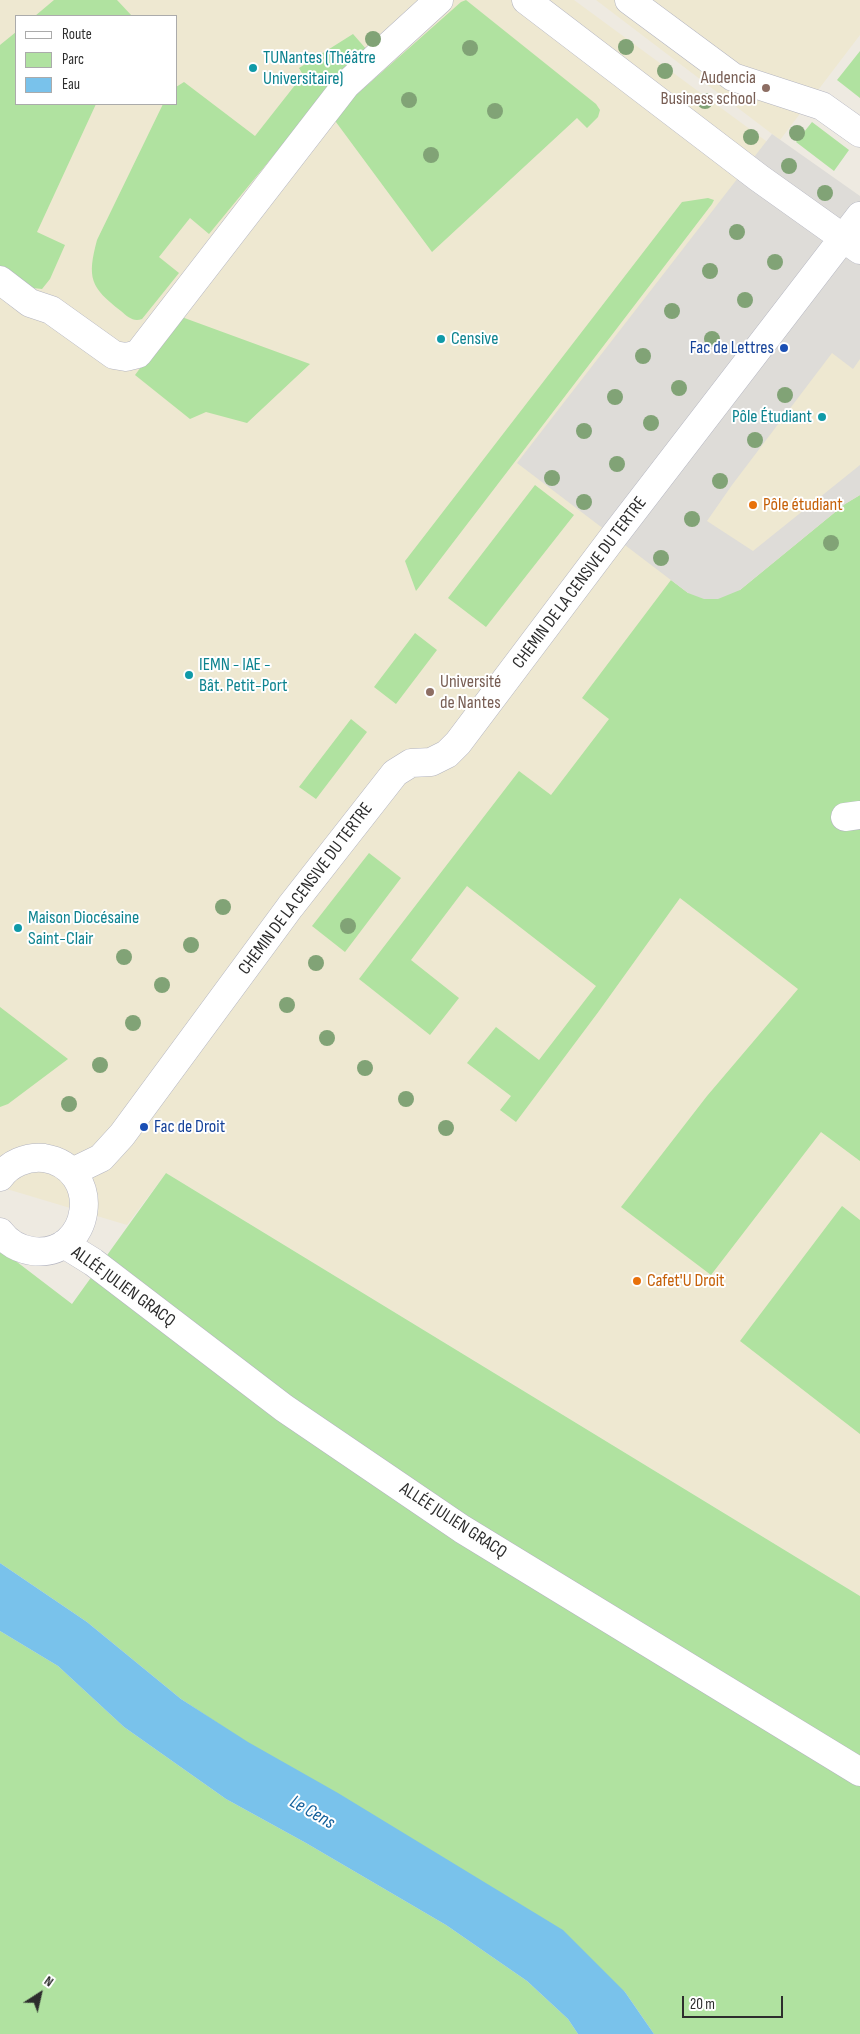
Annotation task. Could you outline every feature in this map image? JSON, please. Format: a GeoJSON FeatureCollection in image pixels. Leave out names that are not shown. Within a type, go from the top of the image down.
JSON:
{"type":"FeatureCollection","features":[{"type":"Feature","properties":{"kind":"street"},"geometry":{"type":"LineString","coordinates":[[0,280],[30,303],[51,310],[114,355],[126,357],[138,354],[346,85],[439,0]]}},
{"type":"Feature","properties":{"kind":"street"},"geometry":{"type":"LineString","coordinates":[[526,0],[759,178],[852,244]]}},
{"type":"Feature","properties":{"kind":"street"},"geometry":{"type":"LineString","coordinates":[[628,0],[733,77],[822,106],[860,133]]}},
{"type":"Feature","properties":{"kind":"street","name":"CHEMIN DE LA CENSIVE DU TERTRE"},"geometry":{"type":"LineString","coordinates":[[72,1172],[101,1158],[122,1135],[290,907],[395,773],[411,763],[431,762],[447,754],[458,743],[614,536],[852,244],[860,216]]}},
{"type":"Feature","properties":{"kind":"street"},"geometry":{"type":"LineString","coordinates":[[0,1177],[10,1167],[31,1158],[53,1161],[72,1172],[78,1181],[83,1192],[84,1215],[80,1226],[73,1236],[64,1244],[46,1251],[25,1250],[14,1245],[0,1232]]}},
{"type":"Feature","properties":{"kind":"street","name":"ALLÉE JULIEN GRACQ"},"geometry":{"type":"LineString","coordinates":[[64,1244],[93,1262],[284,1408],[462,1529],[860,1772]]}},
{"type":"Feature","properties":{"kind":"shaded area","name":"Université de Nantes"},"geometry":{"type":"Polygon","coordinates":[[[0,0],[574,0],[860,210],[860,1596],[166,1173],[127,1225],[0,1187],[0,0]]]}},
{"type":"Feature","properties":{"kind":"shaded area","name":"Audencia Business school"},"geometry":{"type":"Polygon","coordinates":[[[596,0],[860,0],[860,35],[780,140],[596,0]]]}},
{"type":"Feature","properties":{"kind":"shaded area"},"geometry":{"type":"Polygon","coordinates":[[[772,134],[860,196],[860,359],[853,369],[832,353],[707,521],[753,551],[860,465],[860,495],[845,504],[740,590],[718,599],[704,599],[688,593],[517,463],[772,134]]]}},
{"type":"Feature","properties":{"kind":"green space"},"geometry":{"type":"Polygon","coordinates":[[[54,0],[117,0],[131,15],[36,15],[54,0]]]}},
{"type":"Feature","properties":{"kind":"green space"},"geometry":{"type":"Polygon","coordinates":[[[466,0],[596,104],[600,110],[598,117],[587,128],[577,118],[432,252],[333,118],[346,104],[461,2],[466,0]]]}},
{"type":"Feature","properties":{"kind":"green space"},"geometry":{"type":"Polygon","coordinates":[[[15,33],[15,105],[96,105],[37,232],[65,245],[50,279],[42,289],[33,288],[0,266],[0,45],[15,33]]]}},
{"type":"Feature","properties":{"kind":"green space"},"geometry":{"type":"Polygon","coordinates":[[[353,34],[367,50],[334,82],[209,234],[190,218],[159,257],[179,273],[142,319],[136,320],[126,315],[97,288],[92,273],[92,264],[97,240],[163,105],[178,105],[178,86],[184,82],[255,136],[303,75],[299,68],[353,34]]]}},
{"type":"Feature","properties":{"kind":"green space"},"geometry":{"type":"Polygon","coordinates":[[[860,51],[860,98],[837,80],[860,51]]]}},
{"type":"Feature","properties":{"kind":"green space"},"geometry":{"type":"Polygon","coordinates":[[[812,122],[849,150],[834,171],[796,142],[812,122]]]}},
{"type":"Feature","properties":{"kind":"green space"},"geometry":{"type":"Polygon","coordinates":[[[708,198],[714,200],[712,204],[416,591],[405,561],[682,202],[708,198]]]}},
{"type":"Feature","properties":{"kind":"green space"},"geometry":{"type":"Polygon","coordinates":[[[179,316],[310,364],[247,423],[206,412],[190,419],[135,375],[179,316]]]}},
{"type":"Feature","properties":{"kind":"green space"},"geometry":{"type":"Polygon","coordinates":[[[535,485],[574,515],[486,627],[448,598],[535,485]]]}},
{"type":"Feature","properties":{"kind":"green space"},"geometry":{"type":"Polygon","coordinates":[[[860,495],[860,1161],[821,1132],[711,1275],[621,1207],[707,1096],[798,989],[680,898],[516,1122],[500,1110],[511,1096],[467,1063],[496,1027],[539,1060],[596,986],[467,886],[411,960],[459,998],[430,1035],[359,979],[519,771],[551,795],[609,719],[582,698],[671,580],[688,593],[740,590],[845,504],[860,495]]]}},
{"type":"Feature","properties":{"kind":"green space"},"geometry":{"type":"Polygon","coordinates":[[[415,633],[437,650],[396,704],[374,687],[415,633]]]}},
{"type":"Feature","properties":{"kind":"green space"},"geometry":{"type":"Polygon","coordinates":[[[351,719],[367,732],[316,799],[299,787],[351,719]]]}},
{"type":"Feature","properties":{"kind":"green space"},"geometry":{"type":"Polygon","coordinates":[[[369,853],[401,878],[345,952],[312,926],[369,853]]]}},
{"type":"Feature","properties":{"kind":"green space"},"geometry":{"type":"Polygon","coordinates":[[[0,1007],[68,1059],[8,1104],[0,1107],[0,1007]]]}},
{"type":"Feature","properties":{"kind":"green space"},"geometry":{"type":"Polygon","coordinates":[[[166,1173],[860,1596],[860,2034],[654,2034],[625,1992],[181,1699],[87,1622],[0,1563],[0,1249],[72,1304],[166,1173]]]}},
{"type":"Feature","properties":{"kind":"green space"},"geometry":{"type":"Polygon","coordinates":[[[842,1206],[860,1220],[860,1434],[740,1341],[842,1206]]]}},
{"type":"Feature","properties":{"kind":"green space"},"geometry":{"type":"Polygon","coordinates":[[[0,1631],[58,1666],[124,1727],[226,1799],[306,1843],[446,1925],[527,1981],[568,2019],[578,2034],[0,2034],[0,1631]]]}},
{"type":"Feature","properties":{"kind":"water","name":"Le Cens"},"geometry":{"type":"Polygon","coordinates":[[[0,1563],[87,1622],[181,1699],[248,1742],[338,1793],[563,1930],[625,1992],[654,2034],[578,2034],[568,2019],[527,1981],[446,1925],[306,1843],[226,1799],[124,1727],[58,1666],[0,1631],[0,1563]]]}},
{"type":"Feature","properties":{"kind":"place","name":"TUNantes (Théâtre Universitaire)"},"geometry":{"type":"Point","coordinates":[253,68]}},
{"type":"Feature","properties":{"kind":"place","name":"Audencia Business school"},"geometry":{"type":"Point","coordinates":[766,88]}},
{"type":"Feature","properties":{"kind":"place","name":"Censive"},"geometry":{"type":"Point","coordinates":[441,339]}},
{"type":"Feature","properties":{"kind":"place","name":"Fac de Lettres"},"geometry":{"type":"Point","coordinates":[784,348]}},
{"type":"Feature","properties":{"kind":"place","name":"Pôle Étudiant"},"geometry":{"type":"Point","coordinates":[822,417]}},
{"type":"Feature","properties":{"kind":"place","name":"Pôle étudiant"},"geometry":{"type":"Point","coordinates":[753,505]}},
{"type":"Feature","properties":{"kind":"place","name":"IEMN - IAE - Bât. Petit-Port"},"geometry":{"type":"Point","coordinates":[189,675]}},
{"type":"Feature","properties":{"kind":"place","name":"Université de Nantes"},"geometry":{"type":"Point","coordinates":[430,692]}},
{"type":"Feature","properties":{"kind":"place","name":"Maison Diocésaine Saint-Clair"},"geometry":{"type":"Point","coordinates":[18,928]}},
{"type":"Feature","properties":{"kind":"place","name":"Fac de Droit"},"geometry":{"type":"Point","coordinates":[144,1127]}},
{"type":"Feature","properties":{"kind":"place","name":"Cafet'U Droit"},"geometry":{"type":"Point","coordinates":[637,1281]}}]}
